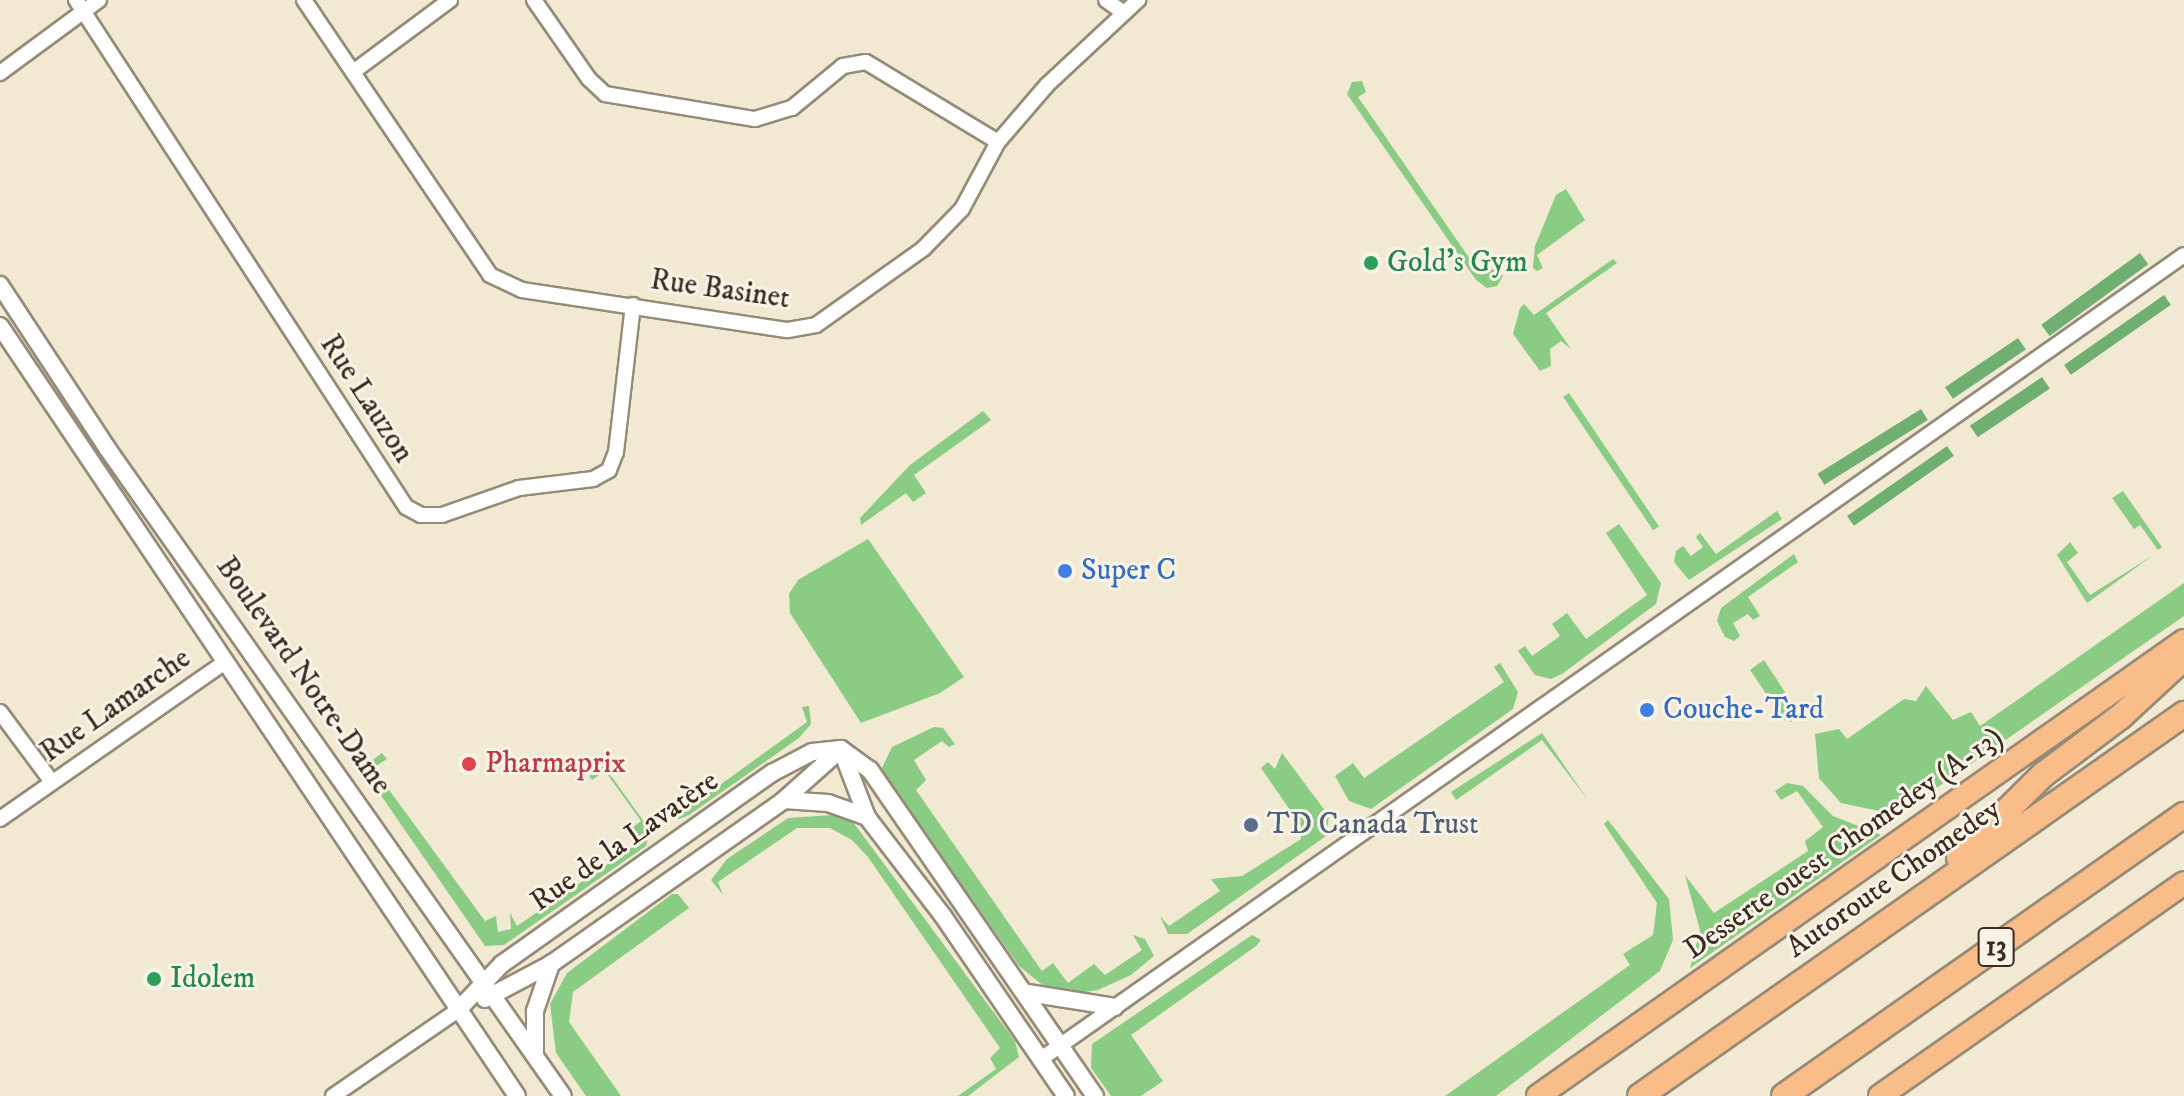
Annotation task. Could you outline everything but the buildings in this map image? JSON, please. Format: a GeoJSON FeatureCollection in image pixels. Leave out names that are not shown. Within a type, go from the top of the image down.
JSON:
{"type":"FeatureCollection","features":[{"type":"Feature","properties":{"kind":"highway"},"geometry":{"type":"LineString","coordinates":[[1906,910],[2044,774],[2120,717],[2184,658]]}},
{"type":"Feature","properties":{"kind":"highway","name":"Autoroute Chomedey"},"geometry":{"type":"LineString","coordinates":[[1640,1096],[2184,714]]}},
{"type":"Feature","properties":{"kind":"highway","name":"13"},"geometry":{"type":"LineString","coordinates":[[1786,1096],[2184,815]]}},
{"type":"Feature","properties":{"kind":"main road","name":"Desserte ouest Chomedey (A-13)"},"geometry":{"type":"LineString","coordinates":[[1538,1096],[2184,641]]}},
{"type":"Feature","properties":{"kind":"main road"},"geometry":{"type":"LineString","coordinates":[[1880,1096],[2184,883]]}},
{"type":"Feature","properties":{"kind":"street"},"geometry":{"type":"LineString","coordinates":[[0,73],[80,6],[99,0]]}},
{"type":"Feature","properties":{"kind":"street","name":"Rue Basinet"},"geometry":{"type":"LineString","coordinates":[[304,0],[490,275],[522,290],[788,330],[816,325],[933,239],[962,209],[998,142],[1047,85],[1138,0]]}},
{"type":"Feature","properties":{"kind":"street"},"geometry":{"type":"LineString","coordinates":[[353,72],[450,0]]}},
{"type":"Feature","properties":{"kind":"street"},"geometry":{"type":"LineString","coordinates":[[534,0],[589,79],[605,94],[755,119],[792,108],[843,66],[866,62],[998,142]]}},
{"type":"Feature","properties":{"kind":"street"},"geometry":{"type":"LineString","coordinates":[[1106,0],[1124,13]]}},
{"type":"Feature","properties":{"kind":"street","name":"Rue Lauzon"},"geometry":{"type":"LineString","coordinates":[[80,6],[406,507],[421,515],[442,515],[519,488],[593,479],[609,470],[616,452],[633,305]]}},
{"type":"Feature","properties":{"kind":"street"},"geometry":{"type":"LineString","coordinates":[[1041,1059],[2184,255]]}},
{"type":"Feature","properties":{"kind":"street","name":"Boulevard Notre-Dame"},"geometry":{"type":"LineString","coordinates":[[0,285],[107,448],[563,1096]]}},
{"type":"Feature","properties":{"kind":"street","name":"Boulevard Notre-Dame"},"geometry":{"type":"LineString","coordinates":[[0,326],[222,664],[517,1096]]}},
{"type":"Feature","properties":{"kind":"street","name":"Rue Lamarche"},"geometry":{"type":"LineString","coordinates":[[0,819],[222,664]]}},
{"type":"Feature","properties":{"kind":"street"},"geometry":{"type":"LineString","coordinates":[[0,712],[52,782]]}},
{"type":"Feature","properties":{"kind":"street"},"geometry":{"type":"LineString","coordinates":[[841,749],[867,817],[1066,1096]]}},
{"type":"Feature","properties":{"kind":"street"},"geometry":{"type":"LineString","coordinates":[[841,749],[866,764],[1028,993],[1095,1096]]}},
{"type":"Feature","properties":{"kind":"street","name":"Rue de la Lavatère"},"geometry":{"type":"LineString","coordinates":[[487,990],[502,964],[772,773],[812,752],[841,749]]}},
{"type":"Feature","properties":{"kind":"street","name":"Rue de la Lavatère"},"geometry":{"type":"LineString","coordinates":[[333,1096],[487,990],[551,964],[784,800],[841,749]]}},
{"type":"Feature","properties":{"kind":"street"},"geometry":{"type":"LineString","coordinates":[[784,800],[828,803],[867,817]]}},
{"type":"Feature","properties":{"kind":"street"},"geometry":{"type":"LineString","coordinates":[[535,1055],[535,1011],[551,964]]}},
{"type":"Feature","properties":{"kind":"street"},"geometry":{"type":"LineString","coordinates":[[1028,993],[1115,1007]]}},
{"type":"Feature","properties":{"kind":"green space"},"geometry":{"type":"Polygon","coordinates":[[[1362,81],[1366,92],[1358,97],[1481,275],[1495,268],[1503,276],[1497,286],[1487,288],[1476,280],[1347,94],[1352,82],[1362,81]]]}},
{"type":"Feature","properties":{"kind":"green space"},"geometry":{"type":"Polygon","coordinates":[[[1566,189],[1585,220],[1537,255],[1543,268],[1537,271],[1533,268],[1535,246],[1556,195],[1566,189]]]}},
{"type":"Feature","properties":{"kind":"green space"},"geometry":{"type":"Polygon","coordinates":[[[2140,253],[2148,264],[2050,336],[2041,325],[2140,253]]]}},
{"type":"Feature","properties":{"kind":"green space"},"geometry":{"type":"Polygon","coordinates":[[[1613,259],[1617,263],[1546,313],[1571,349],[1561,341],[1550,349],[1551,366],[1540,371],[1513,334],[1520,308],[1524,304],[1534,315],[1613,259]]]}},
{"type":"Feature","properties":{"kind":"green space"},"geometry":{"type":"Polygon","coordinates":[[[2164,295],[2171,305],[2071,375],[2064,365],[2164,295]]]}},
{"type":"Feature","properties":{"kind":"green space"},"geometry":{"type":"Polygon","coordinates":[[[2018,338],[2026,350],[1953,399],[1945,387],[2018,338]]]}},
{"type":"Feature","properties":{"kind":"green space"},"geometry":{"type":"Polygon","coordinates":[[[2042,377],[2050,389],[1978,437],[1970,426],[2042,377]]]}},
{"type":"Feature","properties":{"kind":"green space"},"geometry":{"type":"Polygon","coordinates":[[[1569,393],[1659,526],[1653,530],[1563,397],[1569,393]]]}},
{"type":"Feature","properties":{"kind":"green space"},"geometry":{"type":"Polygon","coordinates":[[[1921,409],[1928,420],[1824,485],[1818,474],[1921,409]]]}},
{"type":"Feature","properties":{"kind":"green space"},"geometry":{"type":"Polygon","coordinates":[[[983,411],[991,420],[914,475],[926,493],[913,502],[906,493],[861,525],[860,518],[910,465],[983,411]]]}},
{"type":"Feature","properties":{"kind":"green space"},"geometry":{"type":"Polygon","coordinates":[[[1947,446],[1954,456],[1854,526],[1847,516],[1947,446]]]}},
{"type":"Feature","properties":{"kind":"green space"},"geometry":{"type":"Polygon","coordinates":[[[2123,491],[2162,547],[2158,550],[2140,525],[2134,529],[2112,498],[2123,491]]]}},
{"type":"Feature","properties":{"kind":"green space"},"geometry":{"type":"Polygon","coordinates":[[[1777,511],[1782,519],[1689,580],[1674,562],[1676,551],[1683,546],[1691,556],[1703,547],[1696,537],[1700,533],[1716,554],[1777,511]]]}},
{"type":"Feature","properties":{"kind":"green space"},"geometry":{"type":"Polygon","coordinates":[[[1619,524],[1661,583],[1656,604],[1562,674],[1551,679],[1535,675],[1518,651],[1525,646],[1532,656],[1560,636],[1552,624],[1567,613],[1586,639],[1647,595],[1606,533],[1619,524]]]}},
{"type":"Feature","properties":{"kind":"green space"},"geometry":{"type":"Polygon","coordinates":[[[868,539],[964,677],[940,693],[861,723],[790,613],[789,594],[798,580],[868,539]]]}},
{"type":"Feature","properties":{"kind":"green space"},"geometry":{"type":"Polygon","coordinates":[[[2070,542],[2078,553],[2067,562],[2090,595],[2152,556],[2087,603],[2057,555],[2070,542]]]}},
{"type":"Feature","properties":{"kind":"green space"},"geometry":{"type":"Polygon","coordinates":[[[1794,554],[1798,562],[1748,597],[1760,616],[1753,620],[1748,614],[1733,623],[1740,636],[1734,641],[1725,637],[1717,621],[1721,608],[1794,554]]]}},
{"type":"Feature","properties":{"kind":"green space"},"geometry":{"type":"Polygon","coordinates":[[[2184,583],[2184,616],[1919,800],[1879,811],[1841,803],[1819,778],[1815,734],[1839,729],[1847,739],[1904,699],[1916,701],[1926,686],[1953,720],[1971,712],[1980,726],[2184,583]]]}},
{"type":"Feature","properties":{"kind":"green space"},"geometry":{"type":"Polygon","coordinates":[[[1764,660],[1796,709],[1791,722],[1784,720],[1750,670],[1764,660]]]}},
{"type":"Feature","properties":{"kind":"green space"},"geometry":{"type":"Polygon","coordinates":[[[1500,663],[1518,692],[1513,709],[1371,809],[1349,801],[1335,776],[1353,763],[1364,778],[1504,682],[1494,667],[1500,663]]]}},
{"type":"Feature","properties":{"kind":"green space"},"geometry":{"type":"Polygon","coordinates":[[[809,706],[811,724],[799,738],[689,815],[679,819],[662,809],[665,804],[677,816],[807,722],[802,707],[809,706]]]}},
{"type":"Feature","properties":{"kind":"green space"},"geometry":{"type":"Polygon","coordinates":[[[934,727],[943,728],[955,744],[949,747],[942,741],[914,760],[926,780],[916,790],[1042,971],[1053,963],[1068,983],[1094,964],[1105,975],[1142,950],[1133,935],[1145,939],[1154,956],[1131,975],[1098,990],[1072,994],[1045,987],[1019,966],[881,770],[892,747],[934,727]]]}},
{"type":"Feature","properties":{"kind":"green space"},"geometry":{"type":"Polygon","coordinates":[[[1542,733],[1588,800],[1542,740],[1456,800],[1451,792],[1542,733]]]}},
{"type":"Feature","properties":{"kind":"green space"},"geometry":{"type":"Polygon","coordinates":[[[382,753],[387,759],[373,768],[485,921],[496,916],[498,932],[511,929],[510,913],[517,926],[637,844],[629,830],[641,821],[605,771],[592,780],[589,776],[604,766],[650,830],[646,846],[504,945],[485,946],[362,768],[382,753]]]}},
{"type":"Feature","properties":{"kind":"green space"},"geometry":{"type":"Polygon","coordinates":[[[1282,753],[1329,816],[1326,836],[1187,934],[1168,934],[1160,916],[1169,926],[1220,891],[1211,879],[1242,876],[1301,839],[1301,826],[1261,768],[1268,762],[1275,769],[1282,753]]]}},
{"type":"Feature","properties":{"kind":"green space"},"geometry":{"type":"Polygon","coordinates":[[[1787,783],[1803,786],[1833,816],[1881,835],[1690,968],[1700,930],[1685,875],[1714,913],[1808,851],[1805,841],[1823,827],[1797,791],[1781,800],[1775,791],[1787,783]]]}},
{"type":"Feature","properties":{"kind":"green space"},"geometry":{"type":"Polygon","coordinates":[[[833,815],[853,822],[1015,1041],[1019,1057],[968,1096],[958,1096],[996,1069],[990,1058],[1000,1048],[868,857],[852,840],[830,828],[797,828],[718,882],[723,895],[711,880],[727,859],[788,818],[833,815]]]}},
{"type":"Feature","properties":{"kind":"green space"},"geometry":{"type":"Polygon","coordinates":[[[1608,820],[1669,899],[1673,940],[1660,971],[1496,1096],[1445,1096],[1630,965],[1623,954],[1653,935],[1657,903],[1604,824],[1608,820]]]}},
{"type":"Feature","properties":{"kind":"green space"},"geometry":{"type":"Polygon","coordinates":[[[672,894],[678,894],[689,908],[573,992],[569,1022],[621,1096],[586,1096],[556,1053],[550,1004],[567,973],[672,894]]]}},
{"type":"Feature","properties":{"kind":"green space"},"geometry":{"type":"Polygon","coordinates":[[[1252,935],[1261,940],[1256,946],[1131,1035],[1163,1081],[1141,1096],[1111,1096],[1091,1068],[1092,1044],[1252,935]]]}},
{"type":"Feature","properties":{"kind":"place","name":"Gold's Gym"},"geometry":{"type":"Point","coordinates":[1371,263]}},
{"type":"Feature","properties":{"kind":"place","name":"Super C"},"geometry":{"type":"Point","coordinates":[1065,571]}},
{"type":"Feature","properties":{"kind":"place","name":"Couche-Tard"},"geometry":{"type":"Point","coordinates":[1647,710]}},
{"type":"Feature","properties":{"kind":"place","name":"Pharmaprix"},"geometry":{"type":"Point","coordinates":[469,764]}},
{"type":"Feature","properties":{"kind":"place","name":"TD Canada Trust"},"geometry":{"type":"Point","coordinates":[1251,825]}},
{"type":"Feature","properties":{"kind":"place","name":"Idolem"},"geometry":{"type":"Point","coordinates":[154,979]}}]}
